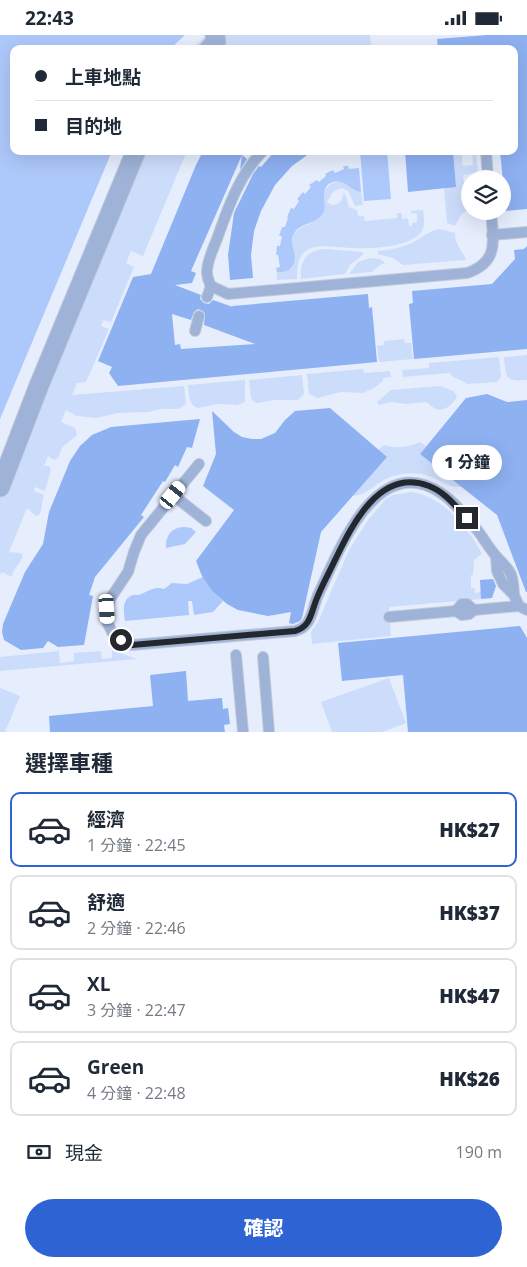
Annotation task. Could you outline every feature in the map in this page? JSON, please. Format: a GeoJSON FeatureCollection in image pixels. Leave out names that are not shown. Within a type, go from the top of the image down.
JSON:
{"type":"FeatureCollection","features":[{"type":"Feature","properties":{"kind":"street"},"geometry":{"type":"LineString","coordinates":[[0,487],[38,388],[134,155]]}},
{"type":"Feature","properties":{"kind":"lane"},"geometry":{"type":"LineString","coordinates":[[207,297],[211,287],[207,272],[208,263],[226,214],[245,174],[259,155]]}},
{"type":"Feature","properties":{"kind":"lane"},"geometry":{"type":"LineString","coordinates":[[486,155],[487,170]]}},
{"type":"Feature","properties":{"kind":"lane"},"geometry":{"type":"LineString","coordinates":[[211,287],[228,294],[467,273],[478,269],[487,261],[493,250],[491,220]]}},
{"type":"Feature","properties":{"kind":"lane"},"geometry":{"type":"LineString","coordinates":[[492,235],[527,232]]}},
{"type":"Feature","properties":{"kind":"lane"},"geometry":{"type":"LineString","coordinates":[[195,331],[199,316]]}},
{"type":"Feature","properties":{"kind":"lane"},"geometry":{"type":"LineString","coordinates":[[199,464],[141,535],[128,572],[110,599],[107,609],[108,622],[112,632],[121,640],[132,645],[302,629],[308,624],[317,599],[344,540],[364,509],[379,494],[390,487],[417,483],[430,486],[443,494],[467,518],[496,556],[506,564],[513,579],[514,595],[523,608]]}},
{"type":"Feature","properties":{"kind":"lane"},"geometry":{"type":"LineString","coordinates":[[173,495],[206,521]]}},
{"type":"Feature","properties":{"kind":"lane"},"geometry":{"type":"LineString","coordinates":[[389,617],[456,611],[462,604],[468,604],[474,610],[523,608]]}},
{"type":"Feature","properties":{"kind":"lane"},"geometry":{"type":"LineString","coordinates":[[236,655],[243,732]]}},
{"type":"Feature","properties":{"kind":"lane"},"geometry":{"type":"LineString","coordinates":[[263,657],[269,732]]}},
{"type":"Feature","properties":{"kind":"shaded area"},"geometry":{"type":"Polygon","coordinates":[[[207,35],[370,35],[371,45],[196,45],[207,35]]]}},
{"type":"Feature","properties":{"kind":"shaded area"},"geometry":{"type":"Polygon","coordinates":[[[124,155],[185,155],[143,256],[131,251],[126,263],[134,267],[111,322],[103,320],[101,326],[109,329],[86,382],[77,383],[72,395],[184,386],[186,404],[178,409],[118,413],[96,418],[77,416],[66,410],[61,422],[75,428],[77,435],[62,448],[58,458],[54,460],[48,456],[44,466],[49,466],[51,470],[45,491],[35,487],[34,491],[44,495],[40,513],[36,516],[27,508],[9,552],[21,553],[23,556],[12,577],[2,572],[0,575],[0,459],[124,155]]]}},
{"type":"Feature","properties":{"kind":"shaded area"},"geometry":{"type":"Polygon","coordinates":[[[453,155],[462,155],[463,166],[473,165],[472,155],[476,155],[478,170],[461,170],[461,215],[455,226],[447,223],[444,188],[456,187],[453,155]]]}},
{"type":"Feature","properties":{"kind":"shaded area"},"geometry":{"type":"Polygon","coordinates":[[[336,182],[343,183],[361,192],[363,205],[355,206],[348,191],[342,188],[334,191],[327,201],[328,203],[334,205],[339,203],[343,193],[346,196],[349,207],[357,210],[358,216],[364,216],[365,221],[397,218],[397,213],[402,213],[402,219],[408,218],[409,226],[417,222],[417,214],[411,213],[411,211],[423,210],[423,229],[411,240],[391,246],[369,248],[313,247],[306,250],[301,256],[297,279],[277,280],[277,272],[287,271],[294,264],[295,257],[292,244],[294,235],[300,228],[318,219],[323,210],[325,192],[330,185],[336,182]]]}},
{"type":"Feature","properties":{"kind":"shaded area"},"geometry":{"type":"Polygon","coordinates":[[[439,229],[455,233],[455,237],[466,260],[403,265],[393,258],[378,254],[378,251],[406,245],[439,229]]]}},
{"type":"Feature","properties":{"kind":"shaded area"},"geometry":{"type":"Polygon","coordinates":[[[327,249],[362,252],[364,254],[350,265],[345,274],[301,279],[303,261],[306,257],[315,251],[327,249]]]}},
{"type":"Feature","properties":{"kind":"shaded area"},"geometry":{"type":"Polygon","coordinates":[[[370,258],[380,259],[385,263],[372,272],[349,274],[358,262],[370,258]]]}},
{"type":"Feature","properties":{"kind":"shaded area"},"geometry":{"type":"Polygon","coordinates":[[[404,339],[405,343],[411,343],[413,359],[379,362],[377,346],[384,345],[384,341],[404,339]]]}},
{"type":"Feature","properties":{"kind":"shaded area"},"geometry":{"type":"Polygon","coordinates":[[[527,355],[527,380],[510,379],[506,374],[504,357],[527,355]]]}},
{"type":"Feature","properties":{"kind":"shaded area"},"geometry":{"type":"Polygon","coordinates":[[[499,357],[501,377],[497,382],[468,384],[452,376],[450,373],[403,377],[402,370],[429,368],[429,363],[499,357]]]}},
{"type":"Feature","properties":{"kind":"shaded area"},"geometry":{"type":"Polygon","coordinates":[[[363,369],[364,373],[390,371],[391,377],[383,378],[383,381],[374,388],[363,393],[341,392],[318,398],[309,394],[307,374],[363,369]]]}},
{"type":"Feature","properties":{"kind":"shaded area"},"geometry":{"type":"Polygon","coordinates":[[[302,375],[304,394],[298,400],[274,400],[258,403],[254,402],[251,398],[249,380],[302,375]]]}},
{"type":"Feature","properties":{"kind":"shaded area"},"geometry":{"type":"Polygon","coordinates":[[[245,380],[245,402],[237,405],[218,404],[198,408],[192,404],[190,399],[188,385],[245,380]]]}},
{"type":"Feature","properties":{"kind":"shaded area"},"geometry":{"type":"Polygon","coordinates":[[[440,386],[454,391],[457,397],[451,405],[443,409],[436,409],[426,402],[406,404],[391,402],[379,405],[377,402],[391,390],[440,386]]]}},
{"type":"Feature","properties":{"kind":"shaded area"},"geometry":{"type":"Polygon","coordinates":[[[420,442],[426,446],[420,454],[462,487],[449,485],[425,475],[405,474],[385,479],[364,493],[352,496],[378,450],[384,445],[402,447],[420,442]]]}},
{"type":"Feature","properties":{"kind":"shaded area"},"geometry":{"type":"Polygon","coordinates":[[[411,492],[422,494],[443,506],[453,514],[470,534],[482,554],[474,560],[473,575],[471,575],[471,588],[474,588],[475,593],[481,592],[481,599],[389,607],[391,636],[312,644],[311,632],[318,622],[349,550],[368,520],[386,499],[393,495],[411,492]]]}},
{"type":"Feature","properties":{"kind":"shaded area"},"geometry":{"type":"Polygon","coordinates":[[[112,650],[137,659],[0,671],[0,657],[59,651],[60,663],[74,661],[74,653],[101,651],[102,659],[112,658],[112,650]]]}},
{"type":"Feature","properties":{"kind":"shaded area"},"geometry":{"type":"Polygon","coordinates":[[[389,678],[406,723],[382,732],[332,732],[321,702],[389,678]]]}},
{"type":"Feature","properties":{"kind":"shaded area"},"geometry":{"type":"Polygon","coordinates":[[[0,688],[20,696],[5,732],[0,732],[0,688]]]}},
{"type":"Feature","properties":{"kind":"water"},"geometry":{"type":"Polygon","coordinates":[[[0,35],[185,35],[174,45],[10,45],[10,155],[110,155],[0,419],[0,35]]]}},
{"type":"Feature","properties":{"kind":"water"},"geometry":{"type":"Polygon","coordinates":[[[360,155],[387,155],[391,199],[364,201],[360,155]]]}},
{"type":"Feature","properties":{"kind":"water"},"geometry":{"type":"Polygon","coordinates":[[[343,166],[348,166],[349,169],[359,168],[361,192],[341,182],[328,184],[325,191],[323,213],[317,220],[298,229],[293,236],[295,262],[287,271],[277,272],[276,268],[280,267],[278,255],[276,255],[277,246],[280,246],[282,236],[279,236],[282,227],[285,227],[291,208],[294,209],[299,201],[297,199],[311,187],[309,185],[317,180],[319,182],[326,176],[325,174],[333,170],[335,173],[344,169],[343,166]]]}},
{"type":"Feature","properties":{"kind":"water"},"geometry":{"type":"Polygon","coordinates":[[[176,528],[191,528],[196,532],[185,544],[166,548],[170,533],[176,528]]]}},
{"type":"Feature","properties":{"kind":"water"},"geometry":{"type":"Polygon","coordinates":[[[203,577],[212,591],[223,601],[213,612],[194,615],[192,601],[188,601],[189,615],[125,621],[124,606],[129,597],[140,595],[155,588],[164,589],[172,583],[187,584],[203,577]]]}},
{"type":"Feature","properties":{"kind":"building"},"geometry":{"type":"Polygon","coordinates":[[[487,35],[527,35],[527,209],[511,211],[511,170],[502,170],[500,155],[518,155],[518,45],[438,45],[437,39],[487,35]]]}},
{"type":"Feature","properties":{"kind":"building"},"geometry":{"type":"Polygon","coordinates":[[[201,155],[242,155],[191,271],[196,273],[192,283],[175,285],[201,295],[200,299],[204,303],[209,304],[213,300],[233,307],[368,294],[369,308],[372,307],[377,362],[118,386],[109,373],[112,367],[98,361],[133,277],[151,274],[201,155]],[[198,309],[194,312],[191,320],[172,314],[175,345],[180,344],[181,349],[255,344],[204,325],[205,314],[198,309]]]}},
{"type":"Feature","properties":{"kind":"building"},"geometry":{"type":"Polygon","coordinates":[[[242,155],[247,159],[240,170],[242,155]]]}},
{"type":"Feature","properties":{"kind":"building"},"geometry":{"type":"Polygon","coordinates":[[[272,155],[307,155],[292,166],[275,185],[261,211],[254,231],[251,255],[253,278],[230,280],[228,255],[234,213],[253,174],[259,166],[261,167],[272,155]]]}},
{"type":"Feature","properties":{"kind":"building"},"geometry":{"type":"Polygon","coordinates":[[[405,155],[453,155],[456,187],[408,192],[405,155]]]}},
{"type":"Feature","properties":{"kind":"building"},"geometry":{"type":"Polygon","coordinates":[[[527,246],[527,349],[414,359],[409,304],[413,303],[412,291],[492,284],[515,259],[514,250],[524,249],[527,246]]]}},
{"type":"Feature","properties":{"kind":"building"},"geometry":{"type":"Polygon","coordinates":[[[487,394],[507,402],[527,400],[527,592],[497,515],[420,454],[466,398],[487,394]]]}},
{"type":"Feature","properties":{"kind":"building"},"geometry":{"type":"Polygon","coordinates":[[[330,408],[387,457],[321,532],[300,621],[293,624],[289,623],[291,612],[268,616],[238,610],[227,604],[212,591],[202,576],[196,561],[234,510],[203,486],[216,454],[212,411],[242,437],[261,439],[275,433],[295,411],[330,408]]]}},
{"type":"Feature","properties":{"kind":"building"},"geometry":{"type":"Polygon","coordinates":[[[200,419],[192,448],[187,447],[178,467],[175,465],[141,515],[144,517],[95,577],[89,595],[93,596],[84,645],[58,647],[48,641],[43,648],[21,650],[4,640],[3,624],[25,572],[43,544],[49,512],[70,461],[80,446],[92,435],[111,427],[200,419]]]}},
{"type":"Feature","properties":{"kind":"building"},"geometry":{"type":"Polygon","coordinates":[[[493,579],[496,586],[492,598],[481,599],[480,580],[493,579]]]}},
{"type":"Feature","properties":{"kind":"building"},"geometry":{"type":"Polygon","coordinates":[[[520,626],[527,638],[527,732],[408,732],[403,675],[342,681],[338,643],[520,626]]]}},
{"type":"Feature","properties":{"kind":"building"},"geometry":{"type":"Polygon","coordinates":[[[186,671],[188,701],[222,698],[223,709],[228,708],[230,724],[224,725],[225,732],[50,732],[49,716],[153,706],[150,675],[186,671]]]}},
{"type":"Feature","properties":{"kind":"route"},"geometry":{"type":"LineString","coordinates":[[121,640],[132,645],[302,629],[308,624],[317,599],[344,540],[354,523],[364,509],[379,494],[390,487],[403,483],[417,483],[430,486],[443,494],[467,518]]}}]}
